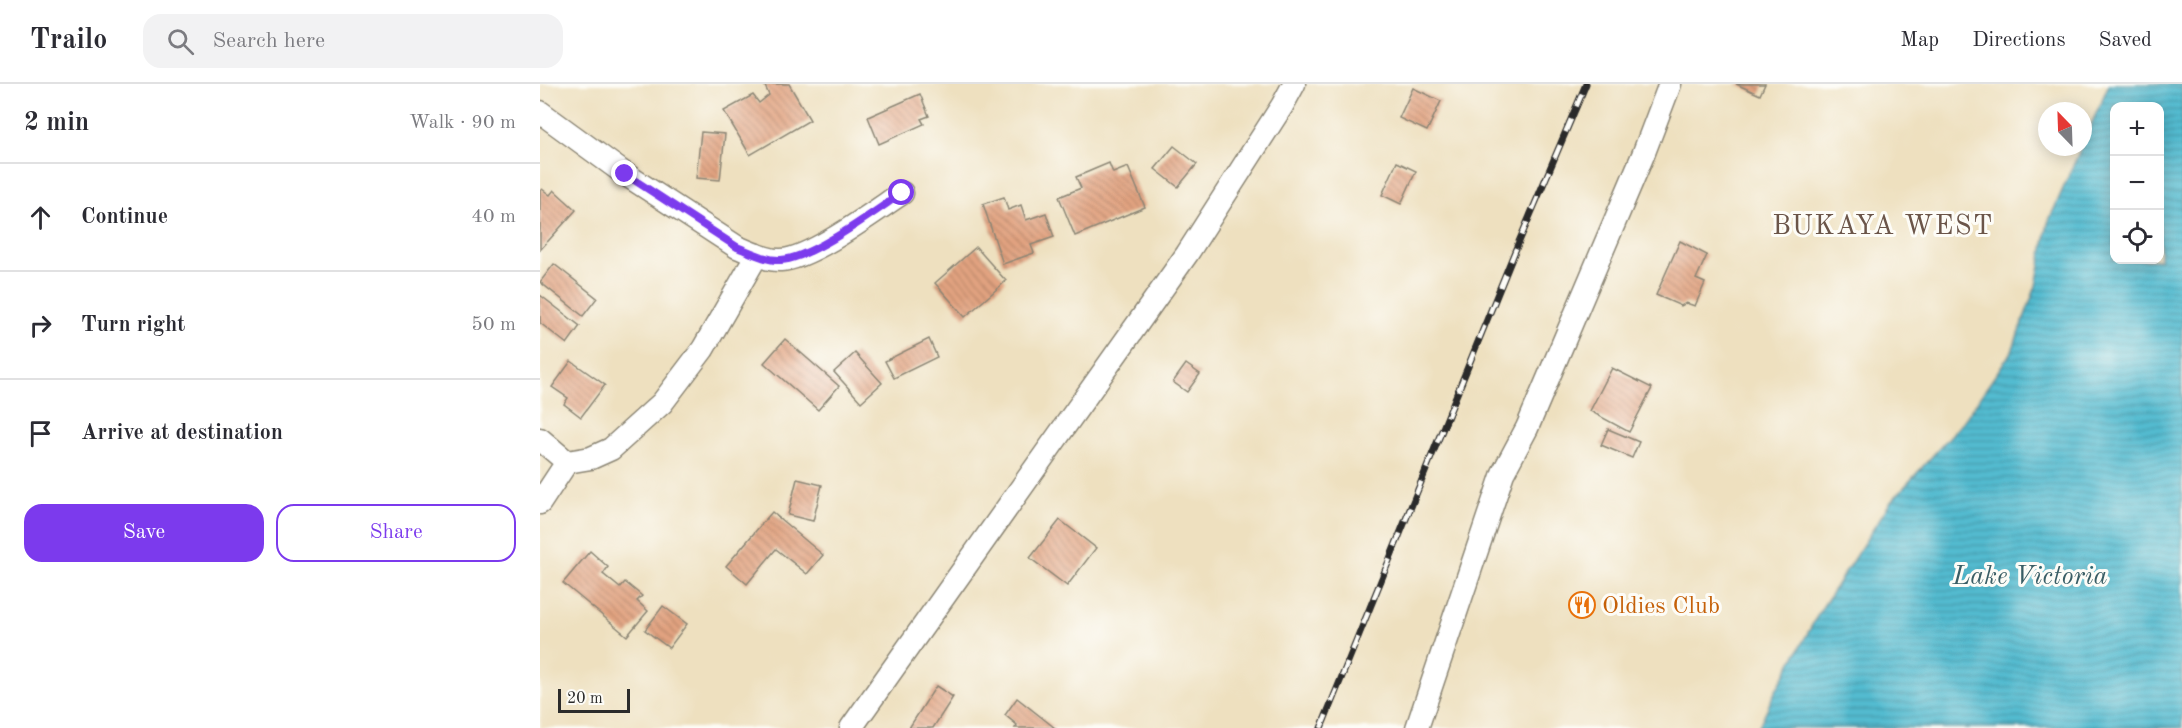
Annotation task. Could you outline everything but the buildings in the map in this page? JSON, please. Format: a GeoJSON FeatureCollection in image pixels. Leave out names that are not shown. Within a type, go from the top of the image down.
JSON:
{"type":"FeatureCollection","features":[{"type":"Feature","properties":{"kind":"street"},"geometry":{"type":"LineString","coordinates":[[851,728],[1187,254],[1294,84]]}},
{"type":"Feature","properties":{"kind":"street"},"geometry":{"type":"LineString","coordinates":[[1417,728],[1503,473],[1527,428],[1643,155],[1670,84]]}},
{"type":"Feature","properties":{"kind":"street"},"geometry":{"type":"LineString","coordinates":[[540,112],[644,186],[737,247],[757,255],[781,260],[801,254],[830,240],[902,193]]}},
{"type":"Feature","properties":{"kind":"street"},"geometry":{"type":"LineString","coordinates":[[540,503],[567,462],[591,458],[611,449],[662,403],[703,349],[757,255]]}},
{"type":"Feature","properties":{"kind":"street"},"geometry":{"type":"LineString","coordinates":[[540,439],[567,462]]}},
{"type":"Feature","properties":{"kind":"water","name":"Lake Victoria"},"geometry":{"type":"Polygon","coordinates":[[[2109,84],[2182,84],[2182,728],[1758,728],[1820,611],[1890,503],[1963,422],[2012,351],[2036,286],[2048,223],[2077,156],[2092,156],[2092,123],[2109,84]]]}},
{"type":"Feature","properties":{"kind":"railway"},"geometry":{"type":"LineString","coordinates":[[1321,728],[1515,251],[1586,84]]}},
{"type":"Feature","properties":{"kind":"place","name":"Oldies Club"},"geometry":{"type":"Point","coordinates":[1582,605]}},
{"type":"Feature","properties":{"kind":"district","name":"BUKAYA WEST"},"geometry":{"type":"Point","coordinates":[1883,225]}},
{"type":"Feature","properties":{"kind":"route"},"geometry":{"type":"LineString","coordinates":[[625,174],[737,247],[757,255],[781,260],[801,254],[830,240],[902,193]]}}]}
